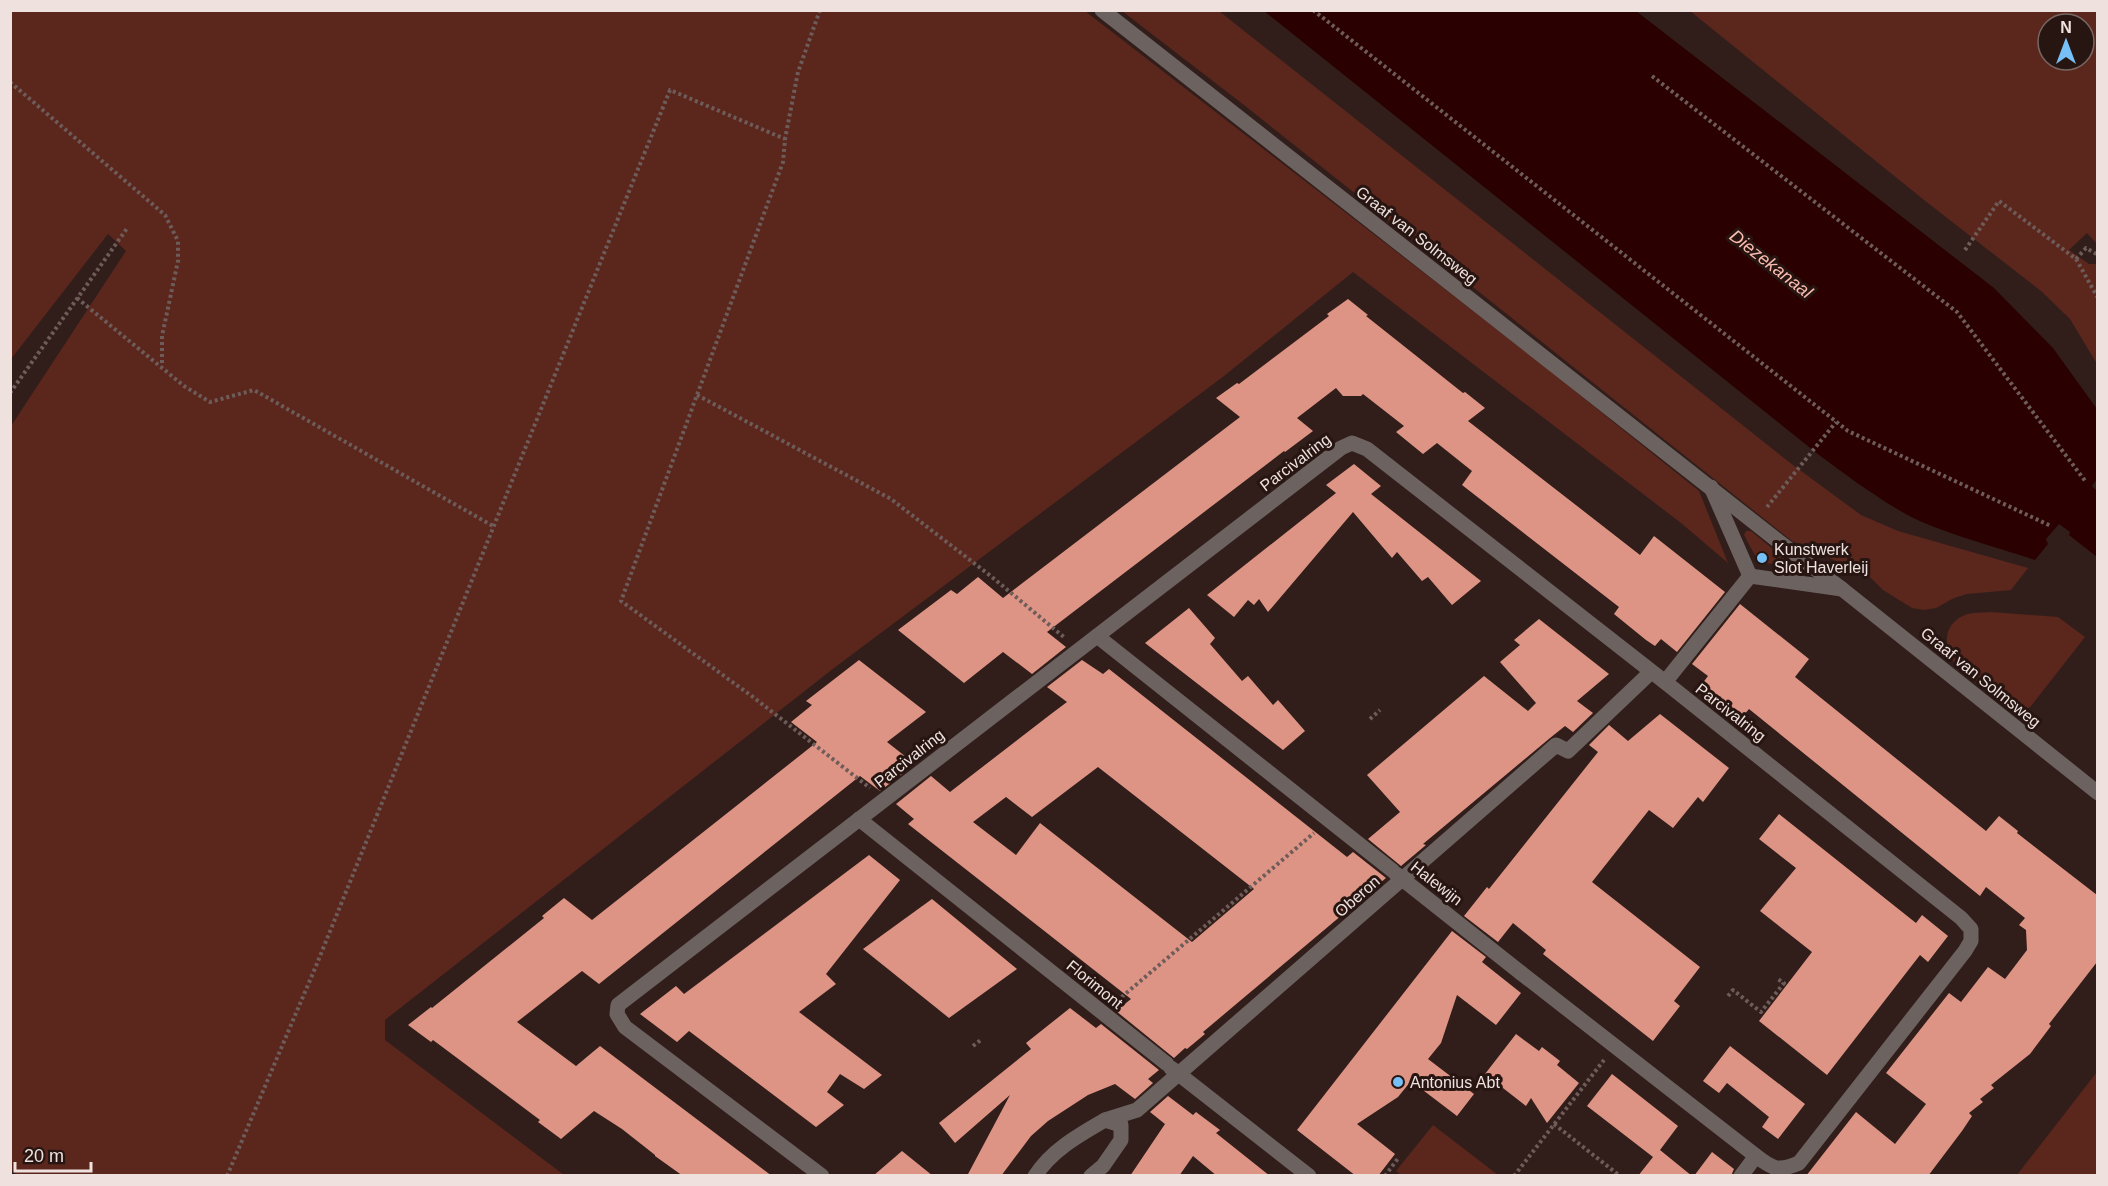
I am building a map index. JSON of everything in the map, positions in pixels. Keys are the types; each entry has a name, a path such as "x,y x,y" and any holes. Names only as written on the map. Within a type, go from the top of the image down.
{"street":[{"name":"Graaf van Solmsweg","path":"1102,10 1842,589 2097,793"},
{"name":"Parcivalring","path":"822,1176 625,1027 617,1014 618,1005 1341,448 1352,443 1367,449 1665,682 1961,918 1971,929 1971,941 1965,951 1798,1163 1787,1168 1772,1168 1756,1156"},
{"name":"Graaf van Solmsweg","path":"1711,488 1750,576"},
{"path":"1665,682 1750,576 1842,589"},
{"name":"Halewijn","path":"1097,636 1521,973 1756,1156"},
{"name":"Oberon","path":"1035,1176 1043,1164 1073,1138 1104,1120 1137,1110 1172,1069 1398,875 1556,745 1568,751 1651,672"},
{"name":"Florimont","path":"859,819 1309,1176"},
{"path":"1091,1176 1103,1166 1121,1140 1121,1125 1104,1120"},
{"path":"1741,1176 1756,1156"}],"path":[{"path":"820,10 798,72 785,139 783,162 621,601 753,697 885,799"},
{"path":"1313,10 1848,431 2051,526"},
{"path":"1652,76 1957,312 2086,482"},
{"path":"10,82 165,215 178,241 178,261 162,336 162,367"},
{"path":"227,1176 324,944 670,90 785,139"},
{"path":"1965,250 1999,201 2076,259 2097,298"},
{"path":"10,393 128,227"},
{"path":"2076,259 2086,248 2097,255"},
{"path":"77,298 184,386 210,402 254,390 493,526"},
{"path":"697,395 891,500 992,577 1080,650"},
{"path":"1774,499 1836,422"},
{"path":"1370,719 1380,710"},
{"path":"1102,1013 1329,820"},
{"path":"1728,996 1733,990 1761,1012 1784,983 1776,978"},
{"path":"973,1046 982,1039"},
{"path":"1514,1176 1615,1046"},
{"path":"1554,1124 1620,1176"},
{"path":"1385,1176 1399,1157"}],"shaded area":[{"path":"10,11 1085,11 1530,355 1699,491 1728,563 1681,523 1353,272 1224,376 834,668 385,1020 385,1040 564,1175 18,1175 10,1169 11,426 126,251 108,234 11,359"},
{"path":"1122,11 1219,11 1793,465 1861,515 1898,531 2028,568 2011,590 1967,594 1936,608 1924,610 1912,608 1883,590 1869,576 1792,541 1244,105"},
{"path":"1690,11 2097,11 2097,244 2087,233 2069,250 2089,264 2097,264 2097,364 2070,319 2041,291 1924,200"},
{"path":"1746,531 1751,531 1791,564 1790,568 1758,561 1744,535"},
{"path":"1990,612 2058,617 2085,637 2031,706 2020,714 1956,665 1949,651 1947,637 1952,624 1957,619 1971,613"},
{"path":"2097,1072 2097,1175 2017,1175"},
{"path":"1433,1125 1498,1175 1401,1175 1396,1171"}],"water":[{"name":"Diezekanaal","path":"1264,11 1636,11 1994,288 2053,348 2097,409 2097,479 2092,486 2097,491 2097,557 2059,524 2046,539 2048,544 2035,560 1934,527 1882,500 1819,455"}],"building":[{"path":"1348,299 1368,315 1366,316 1485,408 1468,421 1640,555 1654,536 1725,592 1677,652 1661,639 1655,646 1646,640 1614,614 1619,607 1462,485 1472,471 1437,443 1423,454 1396,432 1404,426 1363,394 1343,396 1336,388 1297,418 1313,431 1047,632 1066,647 1032,674 1003,652 964,683 898,630 951,590 957,594 978,577 1003,598 1240,417 1216,398 1237,383 1239,384"},
{"path":"1354,464 1381,486 1371,494 1481,581 1452,605 1428,577 1422,581 1397,552 1392,558 1353,512 1268,612 1259,599 1254,605 1248,600 1234,617 1207,595 1336,493 1326,485"},
{"path":"1740,604 1809,659 1795,677 1986,831 1999,816 2018,831 2017,833 2097,895 2097,962 2049,1024 2051,1026 2030,1054 1991,1085 1994,1088 1980,1099 1983,1102 1969,1113 1972,1116 1928,1176 1806,1176 1856,1112 1895,1144 1926,1104 1886,1073 1949,993 1961,1002 1988,967 2005,979 2027,950 2026,930 2019,925 2025,918 1986,887 1980,896 1749,709 1743,716 1702,684 1708,676 1692,664"},
{"path":"1189,608 1215,638 1210,644 1242,681 1248,676 1273,705 1278,700 1305,731 1283,750 1145,643"},
{"path":"1539,619 1609,674 1577,701 1593,713 1573,732 1565,726 1423,844 1426,845 1401,866 1368,839 1400,812 1367,775 1484,676 1528,711 1536,703 1500,662 1520,645 1514,640"},
{"path":"859,660 926,712 887,742 915,764 880,791 860,776 599,984 582,971 517,1022 576,1066 600,1046 772,1176 683,1176 622,1129 594,1111 561,1139 538,1122 540,1120 433,1040 431,1042 408,1025 544,918 542,916 564,898 592,920 817,742 791,722 812,705 806,701"},
{"path":"1082,660 1103,674 1109,669 1347,857 1353,852 1386,878 1174,1058 1116,1011 1131,999 908,824 914,819 896,804 931,776 950,792 1067,702 1047,687","holes":["1098,767 1254,889 1192,942 1040,823 1016,855 973,822 1006,797 1032,817"]},
{"path":"1660,714 1729,768 1703,802 1698,797 1673,828 1649,810 1592,882 1700,967 1674,1001 1680,1006 1653,1041 1543,954 1546,950 1513,923 1498,942 1464,916 1487,887 1489,889 1598,752 1589,745 1609,725 1628,741"},
{"path":"1779,814 1916,923 1922,915 1948,936 1928,962 1920,955 1827,1075 1759,1021 1812,952 1760,911 1796,868 1759,839"},
{"path":"869,855 900,880 826,974 836,984 799,1012 882,1075 864,1089 840,1074 827,1092 844,1105 816,1127 689,1031 677,1042 640,1014 676,986 684,994"},
{"path":"932,899 1017,969 949,1018 863,949"},
{"name":"Antonius Abt","path":"1452,931 1486,957 1482,962 1521,993 1496,1025 1457,995 1441,1043 1428,1059 1474,1094 1457,1116 1411,1081 1398,1097 1357,1124 1395,1154 1378,1176 1356,1176 1297,1130"},
{"path":"1070,1008 1096,1028 1101,1024 1159,1070 1148,1079 1153,1083 1135,1099 1115,1084 1088,1095 1048,1121 1031,1136 1001,1176 967,1176 1010,1095 955,1143 939,1123 1031,1049 1026,1043"},
{"path":"1516,1034 1539,1051 1542,1047 1560,1061 1557,1065 1579,1083 1547,1123 1531,1098 1526,1106 1485,1074"},
{"path":"1730,1046 1805,1104 1778,1139 1762,1127 1769,1117 1727,1083 1719,1093 1703,1081"},
{"path":"1612,1074 1678,1126 1660,1150 1692,1176 1638,1176 1653,1157 1587,1106"},
{"path":"1168,1096 1193,1115 1196,1112 1220,1130 1216,1133 1270,1176 1217,1176 1193,1156 1179,1176 1130,1176 1165,1124 1150,1112"},
{"path":"902,1151 933,1176 873,1176"},
{"path":"1712,1152 1734,1169 1731,1176 1694,1176"}],"place":[{"name":"Kunstwerk Slot Haverleij","path":"1762,558"},
{"name":"Antonius Abt","path":"1398,1082"}]}
